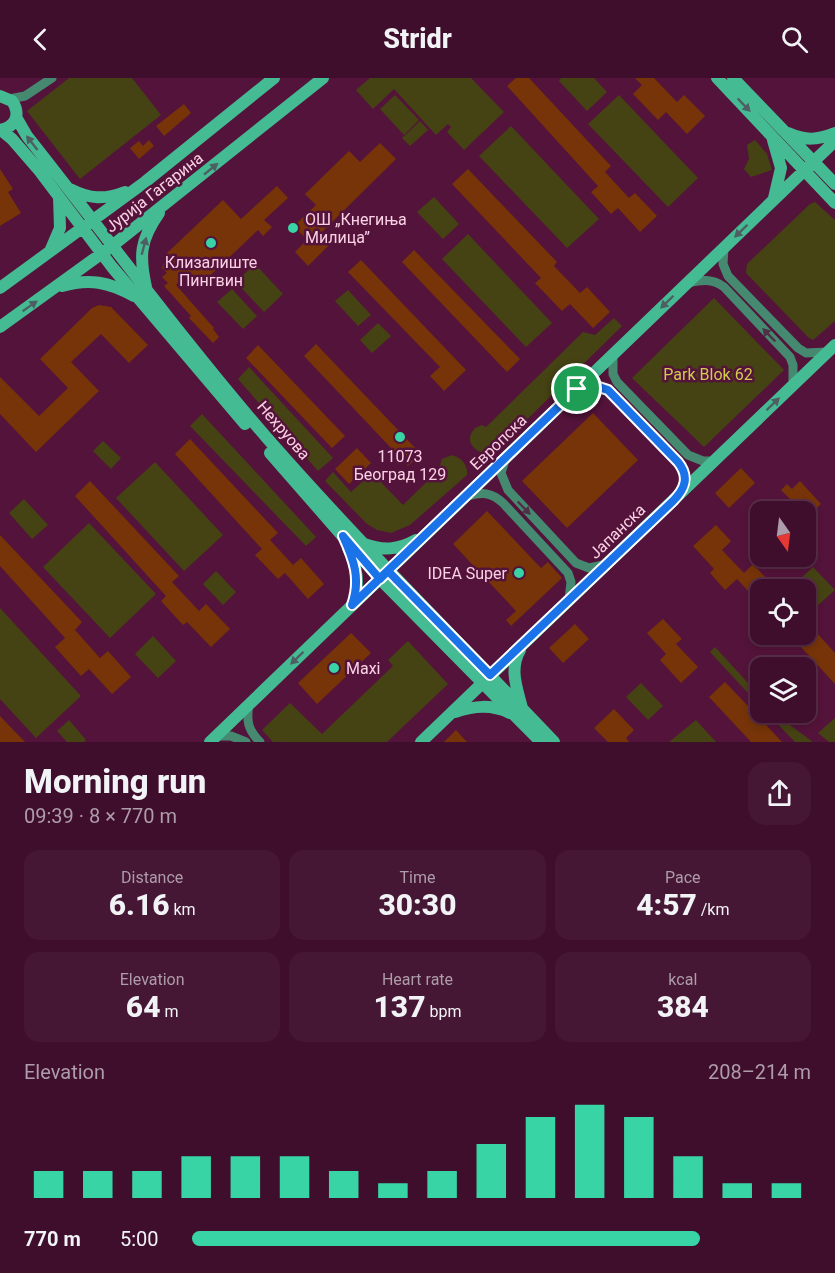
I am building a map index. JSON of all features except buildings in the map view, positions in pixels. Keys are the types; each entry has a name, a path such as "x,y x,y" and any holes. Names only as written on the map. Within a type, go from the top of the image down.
{"street":[{"path":"0,130 11,126 11,105 52,78"},
{"name":"Јурија Гагарина","path":"0,288 145,182 274,78"},
{"name":"Јурија Гагарина","path":"0,327 107,250 323,78"},
{"path":"717,78 770,133 809,166 835,184"},
{"path":"732,78 784,131 835,203"},
{"name":"Нехруова","path":"11,105 27,136 63,192 107,250 343,536 519,712 554,742"},
{"name":"Нехруова","path":"0,130 12,139 63,192"},
{"path":"784,131 800,139 812,140 835,133"},
{"path":"770,133 781,168 773,201"},
{"name":"Европска","path":"213,739 835,141"},
{"path":"49,254 60,228 63,192 103,198 129,191 145,182"},
{"path":"55,288 82,281 99,281 142,295 142,248 147,233 165,205"},
{"path":"724,248 723,264 728,276 798,348 806,353 831,348"},
{"path":"687,284 705,280 724,287 790,357 794,384"},
{"name":"Нехруова","path":"142,295 363,543 384,575"},
{"name":"Јапанска","path":"421,742 831,348"},
{"path":"613,356 613,374 622,388 688,455 702,461 714,461"},
{"path":"577,389 596,386 608,390 682,467 685,474 682,491"},
{"path":"506,458 501,473 508,490 576,563 589,568 608,563"},
{"path":"465,497 485,493 499,499 568,573 571,582 569,600"},
{"path":"363,543 387,550 408,544 425,535"},
{"path":"343,536 356,568 357,590 352,605"},
{"path":"451,714 482,706 519,712 514,666 516,657 524,644"},
{"path":"249,704 247,724 260,742"},
{"name":"Нехруова","path":"519,712 541,742"},
{"path":"213,739 231,736 246,742"}],"green space":[{"path":"69,78 132,78 161,115 80,179 27,111"},
{"path":"370,78 471,78 504,112 464,150 447,132 451,127 448,124 436,135 394,89 373,109 356,90"},
{"path":"561,78 594,78 607,92 587,111 559,81"},
{"path":"395,95 419,120 404,135 380,109"},
{"path":"619,95 698,178 668,207 588,124"},
{"path":"420,121 428,130 410,146 402,138"},
{"path":"511,126 599,219 567,248 479,156"},
{"path":"755,140 767,154 772,170 751,177 744,169 749,159 747,145"},
{"path":"434,197 459,224 443,239 417,212"},
{"path":"815,202 835,220 835,321 813,340 746,273 747,264 810,204"},
{"path":"468,234 552,323 526,347 442,259"},
{"path":"255,264 283,294 264,312 236,282"},
{"path":"232,289 257,316 243,329 217,302"},
{"path":"348,290 371,315 358,326 335,301"},
{"name":"Park Blok 62","path":"714,298 784,370 704,447 632,378"},
{"path":"614,318 622,326 495,451 486,454 473,447 470,437 475,428 482,425 486,427 583,332 595,335"},
{"path":"378,323 391,336 372,353 360,340"},
{"path":"249,367 333,458 318,471 238,379"},
{"path":"202,414 316,537 306,546 190,426"},
{"path":"103,441 121,458 111,469 93,451"},
{"path":"452,455 464,462 467,475 410,525 391,533 377,530 367,524 325,481 333,472 351,492 372,473 403,505 441,468 442,459"},
{"path":"155,462 223,535 184,571 116,498"},
{"path":"24,499 48,525 32,539 9,513"},
{"path":"89,523 156,594 110,638 43,567"},
{"path":"813,567 835,590 817,606 816,579 800,579"},
{"path":"216,571 236,592 223,605 203,584"},
{"path":"0,608 81,696 36,738 0,699"},
{"path":"153,636 176,661 158,678 135,654"},
{"path":"408,641 448,684 387,742 273,742 262,730 290,703 322,734 393,666 388,660"},
{"path":"715,647 750,685 750,695 710,652"},
{"path":"641,683 663,706 648,720 626,697"},
{"path":"835,718 835,742 829,742 818,733"},
{"path":"69,720 86,740 84,742 67,742 57,731"},
{"path":"696,720 716,742 669,742"},
{"path":"777,723 787,723 813,742 795,742"}],"place":[{"name":"ОШ „Кнегиња Милица”","path":"293,228"},
{"name":"Клизалиште Пингвин","path":"211,243"},
{"name":"11073 Београд 129","path":"400,437"},
{"name":"IDEA Super","path":"519,573"},
{"name":"Maxi","path":"334,668"}],"route":[{"path":"577,389 388,571 370,588 352,605 357,590 356,568 343,536 380,579 388,571 490,675 673,501 685,485 685,474 678,462 604,387 577,389"}]}
